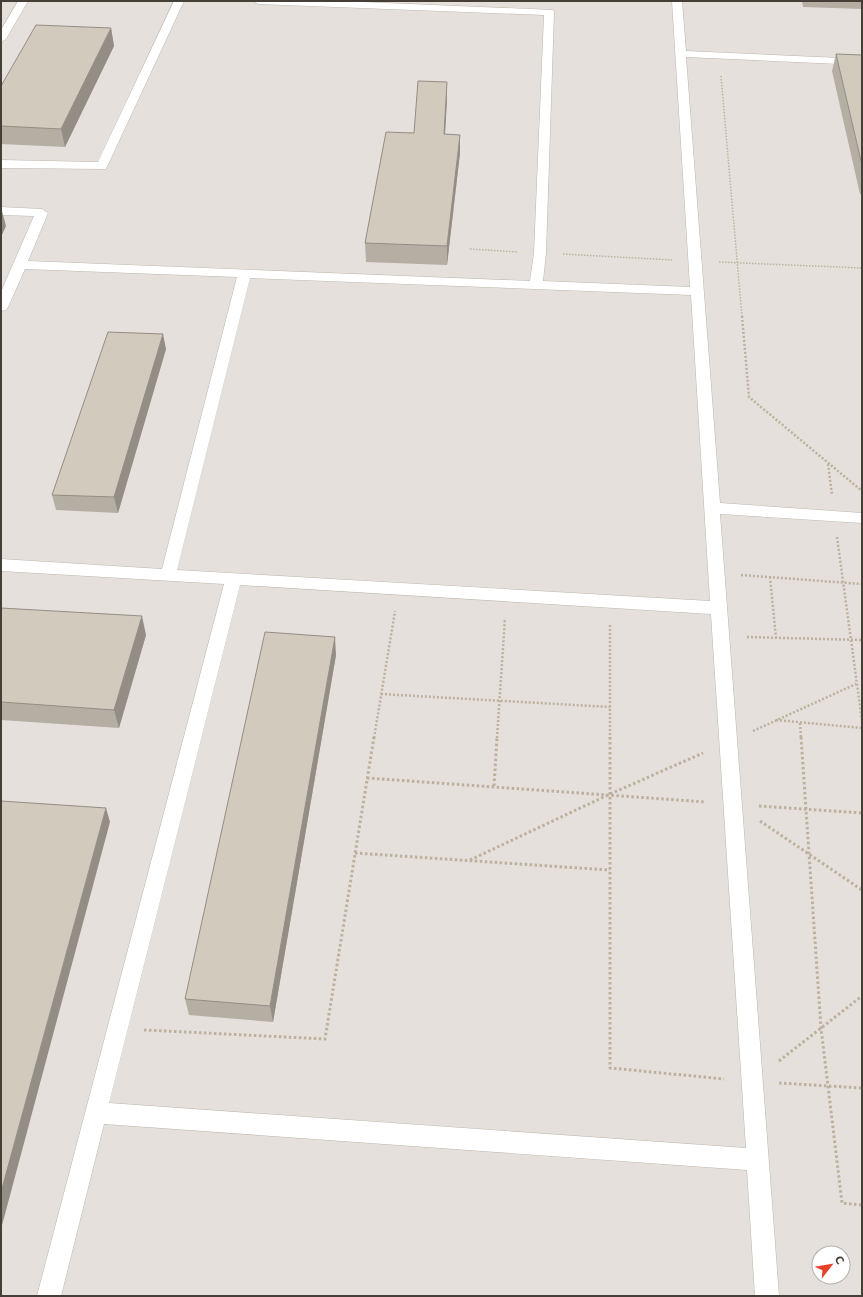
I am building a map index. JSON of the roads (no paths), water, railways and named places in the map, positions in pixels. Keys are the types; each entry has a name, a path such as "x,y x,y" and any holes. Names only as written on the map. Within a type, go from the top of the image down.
{"lane":[{"path":"1,39 23,1"},
{"path":"1,164 102,166 179,1"},
{"path":"258,1 549,12 540,253 536,284"},
{"path":"677,1 766,1296"},
{"path":"680,54 862,62"},
{"path":"1,211 42,213 1,307"},
{"path":"20,265 697,290"},
{"path":"168,575 245,274"},
{"path":"712,508 862,518"},
{"path":"1,565 719,608"},
{"path":"49,1296 233,579"},
{"path":"96,1113 757,1160"}]}
